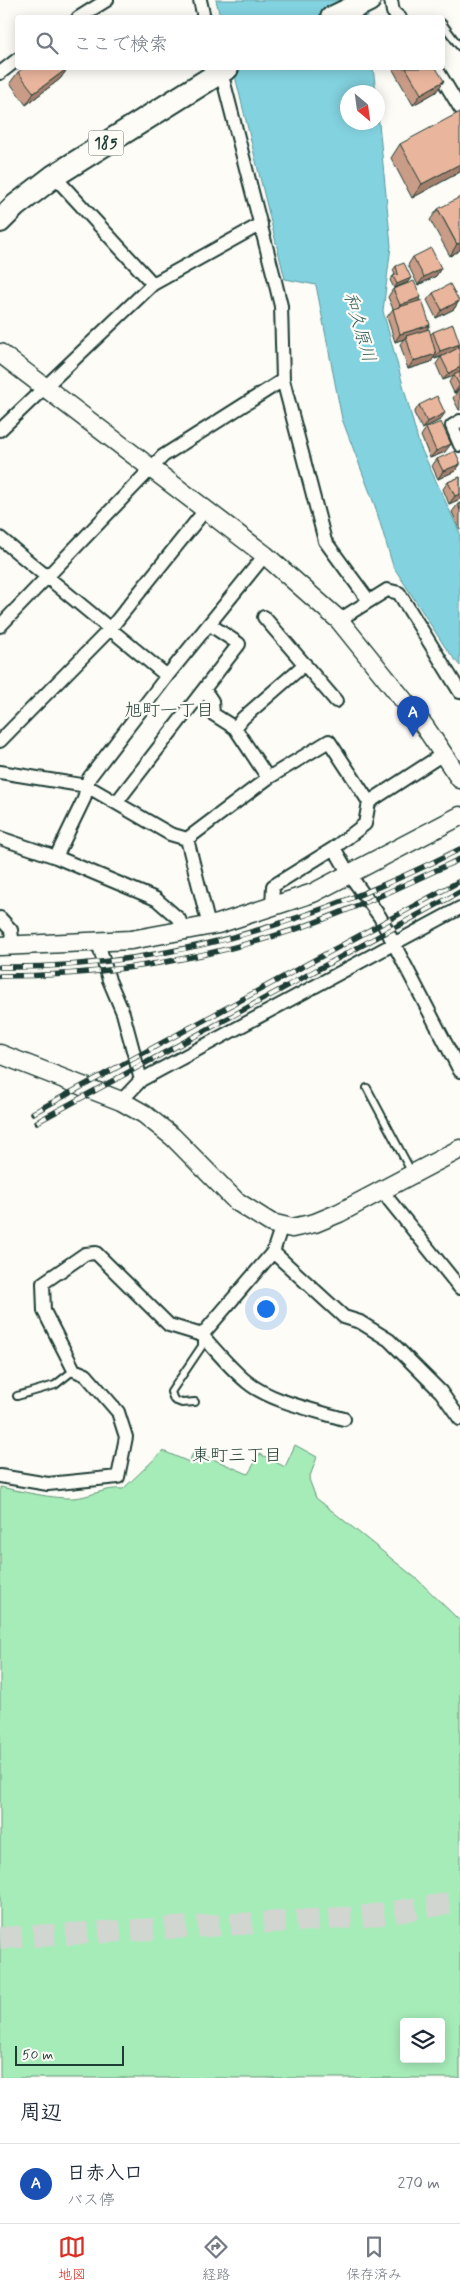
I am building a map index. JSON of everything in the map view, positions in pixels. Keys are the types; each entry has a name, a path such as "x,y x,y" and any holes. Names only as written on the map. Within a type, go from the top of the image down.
{"highway":[{"path":"338,15 369,0"},
{"name":"185","path":"0,221 15,206 54,176 219,70"}],"street":[{"path":"83,15 107,0"},
{"path":"200,0 203,15"},
{"path":"392,0 393,12 396,15"},
{"path":"0,73 15,61"},
{"path":"221,70 281,306 283,380 325,541 369,601"},
{"path":"437,70 460,108"},
{"path":"54,176 153,284"},
{"path":"0,430 153,284 261,224"},
{"path":"0,353 266,554 339,620 425,728 460,779"},
{"path":"0,626 163,456 283,380"},
{"path":"460,421 452,426 460,445"},
{"path":"0,741 110,629 206,509"},
{"path":"0,538 166,676"},
{"path":"56,857 84,799 89,778 166,676 266,554"},
{"path":"339,620 387,590 399,593 460,692"},
{"path":"264,617 336,701"},
{"path":"116,803 239,644 209,624"},
{"path":"235,728 305,664"},
{"path":"204,689 212,701 213,714 235,728 268,778"},
{"path":"187,839 268,778 328,741 369,802 366,824 334,848 273,886 272,906"},
{"path":"369,802 443,754"},
{"path":"0,772 87,786 170,834 187,839"},
{"path":"0,918 11,930 6,946 131,940 209,926 313,893 460,816"},
{"path":"0,838 56,857 156,900 179,919 184,931"},
{"path":"187,839 209,926"},
{"path":"334,848 395,943 460,1071"},
{"path":"121,1101 142,1080 460,908"},
{"path":"98,942 109,980 123,1014 142,1080"},
{"path":"0,1054 121,1101 144,1114 173,1137 236,1201 254,1214 271,1223 282,1226 292,1228 315,1223 339,1213 460,1149"},
{"path":"383,1189 411,1229 460,1288"},
{"path":"202,1335 273,1252 282,1226"},
{"path":"273,1252 344,1317 360,1322 389,1340 441,1392 460,1419"},
{"path":"0,1476 48,1484 118,1477 126,1437 118,1412 86,1375 74,1370 44,1311 43,1283 85,1254 96,1253 169,1326 202,1335 247,1382 259,1390 296,1405 344,1419"}],"lane":[{"path":"445,27 460,47"},
{"path":"367,1088 412,1174"},
{"path":"195,1402 182,1403 174,1400 171,1392 202,1346 202,1335"},
{"path":"18,1396 54,1385 74,1370"}],"green space":[{"path":"295,1445 317,1457 309,1479 316,1498 418,1580 460,1621 460,2078 0,2078 0,1487 36,1494 73,1498 110,1489 123,1489 163,1451 189,1462 194,1451 248,1474 260,1454 285,1467"}],"water":[{"path":"216,0 366,0 368,15 220,15"},
{"name":"和久原川","path":"233,70 373,70 375,85 340,85 340,130 380,130 391,246 383,311 419,444 460,533 460,666 445,647 393,566 375,506 342,419 316,285 285,279"}],"building":[{"path":"21,70 65,70 34,93 18,72"},
{"path":"407,70 437,70 444,81 421,94"},
{"path":"460,112 460,164 422,184 400,144"},
{"path":"460,197 460,243 457,244 438,209"},
{"path":"431,248 441,268 424,277 413,257"},
{"path":"404,263 411,278 397,284 393,276 398,274 396,266"},
{"path":"414,281 421,297 400,305 393,289"},
{"path":"450,284 459,301 442,310 433,293"},
{"path":"422,300 430,325 400,334 393,309"},
{"path":"453,324 460,344 440,351 433,332"},
{"path":"429,329 436,354 413,361 406,336"},
{"path":"460,347 460,367 449,373 441,357"},
{"path":"460,372 460,386 454,375"},
{"path":"437,396 445,413 427,422 419,405"},
{"path":"441,422 451,444 436,451 426,428"},
{"path":"455,451 460,464 443,471 437,459"},
{"path":"460,477 460,494 455,496 448,482"}],"tunnel":[{"path":"0,1938 360,1917 460,1902"}],"railway":[{"path":"0,967 61,965 120,960 179,950 237,936 294,919 350,899 460,849"},
{"path":"0,976 69,974 173,961 207,954 274,936 345,911 460,859"},
{"path":"33,1113 460,881"},
{"path":"37,1122 460,892"}],"place":[{"name":"日赤入口","path":"413,737"}],"district":[{"name":"旭町一丁目","path":"169,710"},
{"name":"東町三丁目","path":"237,1455"}]}
